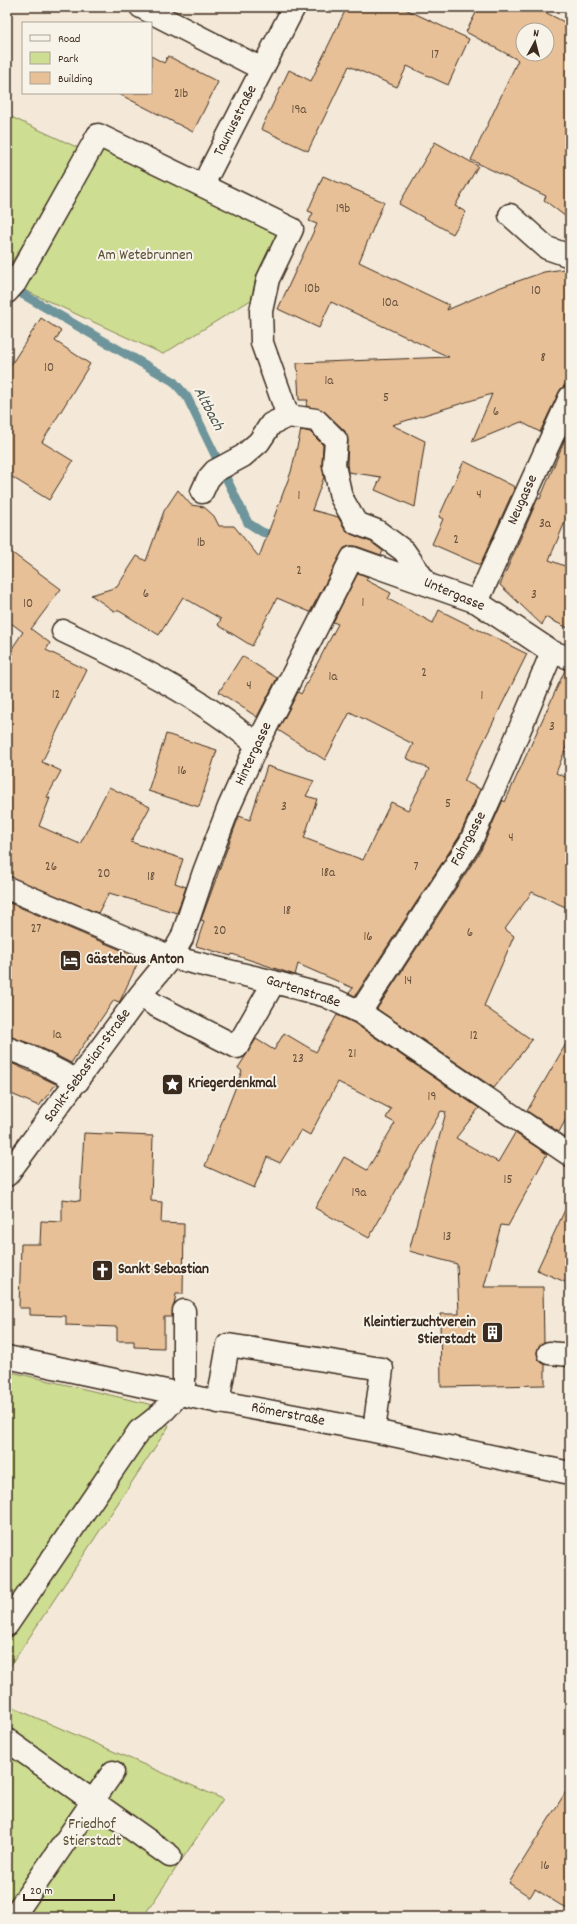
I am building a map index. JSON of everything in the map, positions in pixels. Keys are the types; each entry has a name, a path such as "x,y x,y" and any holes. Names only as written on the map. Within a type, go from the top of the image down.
{"street":[{"name":"Taunusstraße","path":"141,7 262,69"},
{"name":"Taunusstraße","path":"209,173 294,7"},
{"path":"11,288 98,136 292,229 268,279 261,311 262,342 288,416"},
{"path":"510,215 546,248 570,256"},
{"name":"Neugasse","path":"477,602 570,397"},
{"path":"202,492 208,479 222,468 243,456 259,442 271,424 288,416 316,420 336,440 334,465 341,497 356,523 377,532 404,551 427,584"},
{"name":"Untergasse","path":"352,558 477,602 561,655"},
{"name":"Hintergasse","path":"171,957 182,938 204,872 229,807 257,745 352,558"},
{"path":"63,631 152,674 221,717 257,745"},
{"name":"Fahrgasse","path":"360,1012 470,842 504,767 561,655"},
{"name":"Gartenstraße","path":"7,888 171,957 326,996 360,1012 568,1150"},
{"name":"Sankt-Sebastian-Straße","path":"7,1175 78,1081 140,995 171,957"},
{"path":"140,995 155,1005 237,1047 274,982"},
{"path":"7,1048 33,1058 78,1081"},
{"path":"7,1625 139,1431 160,1415 179,1394 184,1384 184,1311"},
{"path":"218,1402 228,1345 382,1369 374,1431"},
{"name":"Römerstraße","path":"7,1357 218,1402 374,1431 570,1472"},
{"path":"7,1740 170,1856"},
{"path":"13,1917 113,1772"}],"green space":[{"path":"7,115 85,151 7,269"},
{"name":"Am Wetebrunnen","path":"103,148 289,232 259,295 163,354 24,290"},
{"path":"7,1371 153,1405 169,1426 7,1671"},
{"name":"Friedhof Stierstadt","path":"7,1705 223,1799 143,1917 7,1917"}],"building":[{"path":"347,7 401,7 469,39 448,85 407,66 397,87 349,66 308,151 261,129 289,70 311,81"},
{"path":"479,7 535,7 570,25 570,220 544,200 546,196 471,160 517,62 555,62 555,22 515,22 515,58 466,32"},
{"path":"168,56 218,82 193,132 119,94 152,94 152,57 164,63"},
{"path":"435,142 478,166 455,206 466,212 453,234 399,204"},
{"path":"323,176 384,202 359,262 449,305 447,310 501,287 544,272 570,268 570,373 540,432 521,422 472,442 492,394 392,425 425,441 415,507 375,490 381,477 348,472 348,441 345,431 324,411 306,406 308,400 299,400 297,363 449,357 331,302 319,328 278,309 317,224 309,221 313,213 308,211"},
{"path":"41,318 61,331 55,341 90,364 42,442 73,461 49,500 7,474 7,371"},
{"path":"570,427 570,510 549,560 570,568 570,629 545,617 542,625 500,585 538,498 540,499"},
{"path":"301,430 310,432 323,445 322,464 324,477 312,510 338,517 345,529 351,534 371,542 383,551 381,555 356,546 344,548 310,612 277,598 252,646 218,625 221,619 183,597 159,635 119,611 114,611 91,595 117,587 137,556 146,561 164,511 178,490 191,505 204,507 214,516 219,526 234,526 259,557 291,472"},
{"path":"464,461 515,487 480,565 432,544 443,519 439,517"},
{"path":"7,549 61,589 31,629 50,643 46,650 87,670 42,762 61,771 47,797 50,798 39,826 80,844 109,787 150,807 131,842 183,859 175,883 186,887 177,913 109,893 98,913 7,876 7,656 23,632 7,620"},
{"path":"358,573 368,577 366,580 391,593 388,599 433,623 439,610 527,654 464,781 480,789 459,837 355,996 349,993 353,988 298,964 295,975 232,954 231,956 196,946 204,921 201,920 239,816 250,820 267,766 314,781 306,796 317,799 304,838 363,860 391,802 408,810 429,769 406,758 413,744 350,712 325,760 278,730 298,692 301,694 338,624 333,622"},
{"path":"242,656 277,678 257,717 219,692"},
{"path":"565,670 570,670 570,738 556,773 570,779 570,909 532,892 505,929 514,936 484,1006 532,1040 494,1088 377,1009 481,850 503,800 505,802"},
{"path":"166,734 217,750 199,807 148,791"},
{"path":"7,902 140,958 120,1001 114,1000 71,1063 38,1046 7,1036"},
{"path":"337,1015 354,1023 479,1108 456,1138 498,1162 515,1133 547,1154 508,1226 501,1225 484,1287 543,1287 544,1342 539,1346 537,1352 538,1359 545,1364 545,1385 441,1387 440,1314 459,1314 457,1264 409,1251 446,1112 441,1111 369,1238 315,1208 344,1157 367,1170 395,1123 386,1118 391,1109 338,1082 310,1135 301,1130 280,1163 267,1157 254,1188 205,1166 242,1071 238,1068 256,1039 274,1050 284,1033 316,1052"},
{"path":"570,1037 570,1112 559,1132 527,1111"},
{"path":"7,1061 56,1084 39,1106 7,1092"},
{"name":"Sankt Sebastian","path":"84,1133 153,1136 151,1201 162,1202 161,1223 184,1224 183,1294 176,1294 172,1317 164,1317 164,1348 134,1347 134,1341 117,1341 117,1327 66,1325 66,1316 30,1315 30,1308 19,1308 21,1244 40,1244 41,1221 62,1222 62,1199 80,1201"},
{"path":"570,1199 570,1284 537,1270"},
{"path":"570,1785 570,1911 535,1889 530,1897 509,1883"}],"waterway":[{"name":"Altbach","path":"10,287 173,381 187,397 248,523 262,532 278,537"}],"place":[{"name":"Gästehaus Anton","path":"70,960"},
{"name":"Kriegerdenkmal","path":"172,1084"},
{"name":"Sankt Sebastian","path":"102,1270"},
{"name":"Kleintierzuchtverein Stierstadt","path":"492,1332"}]}
